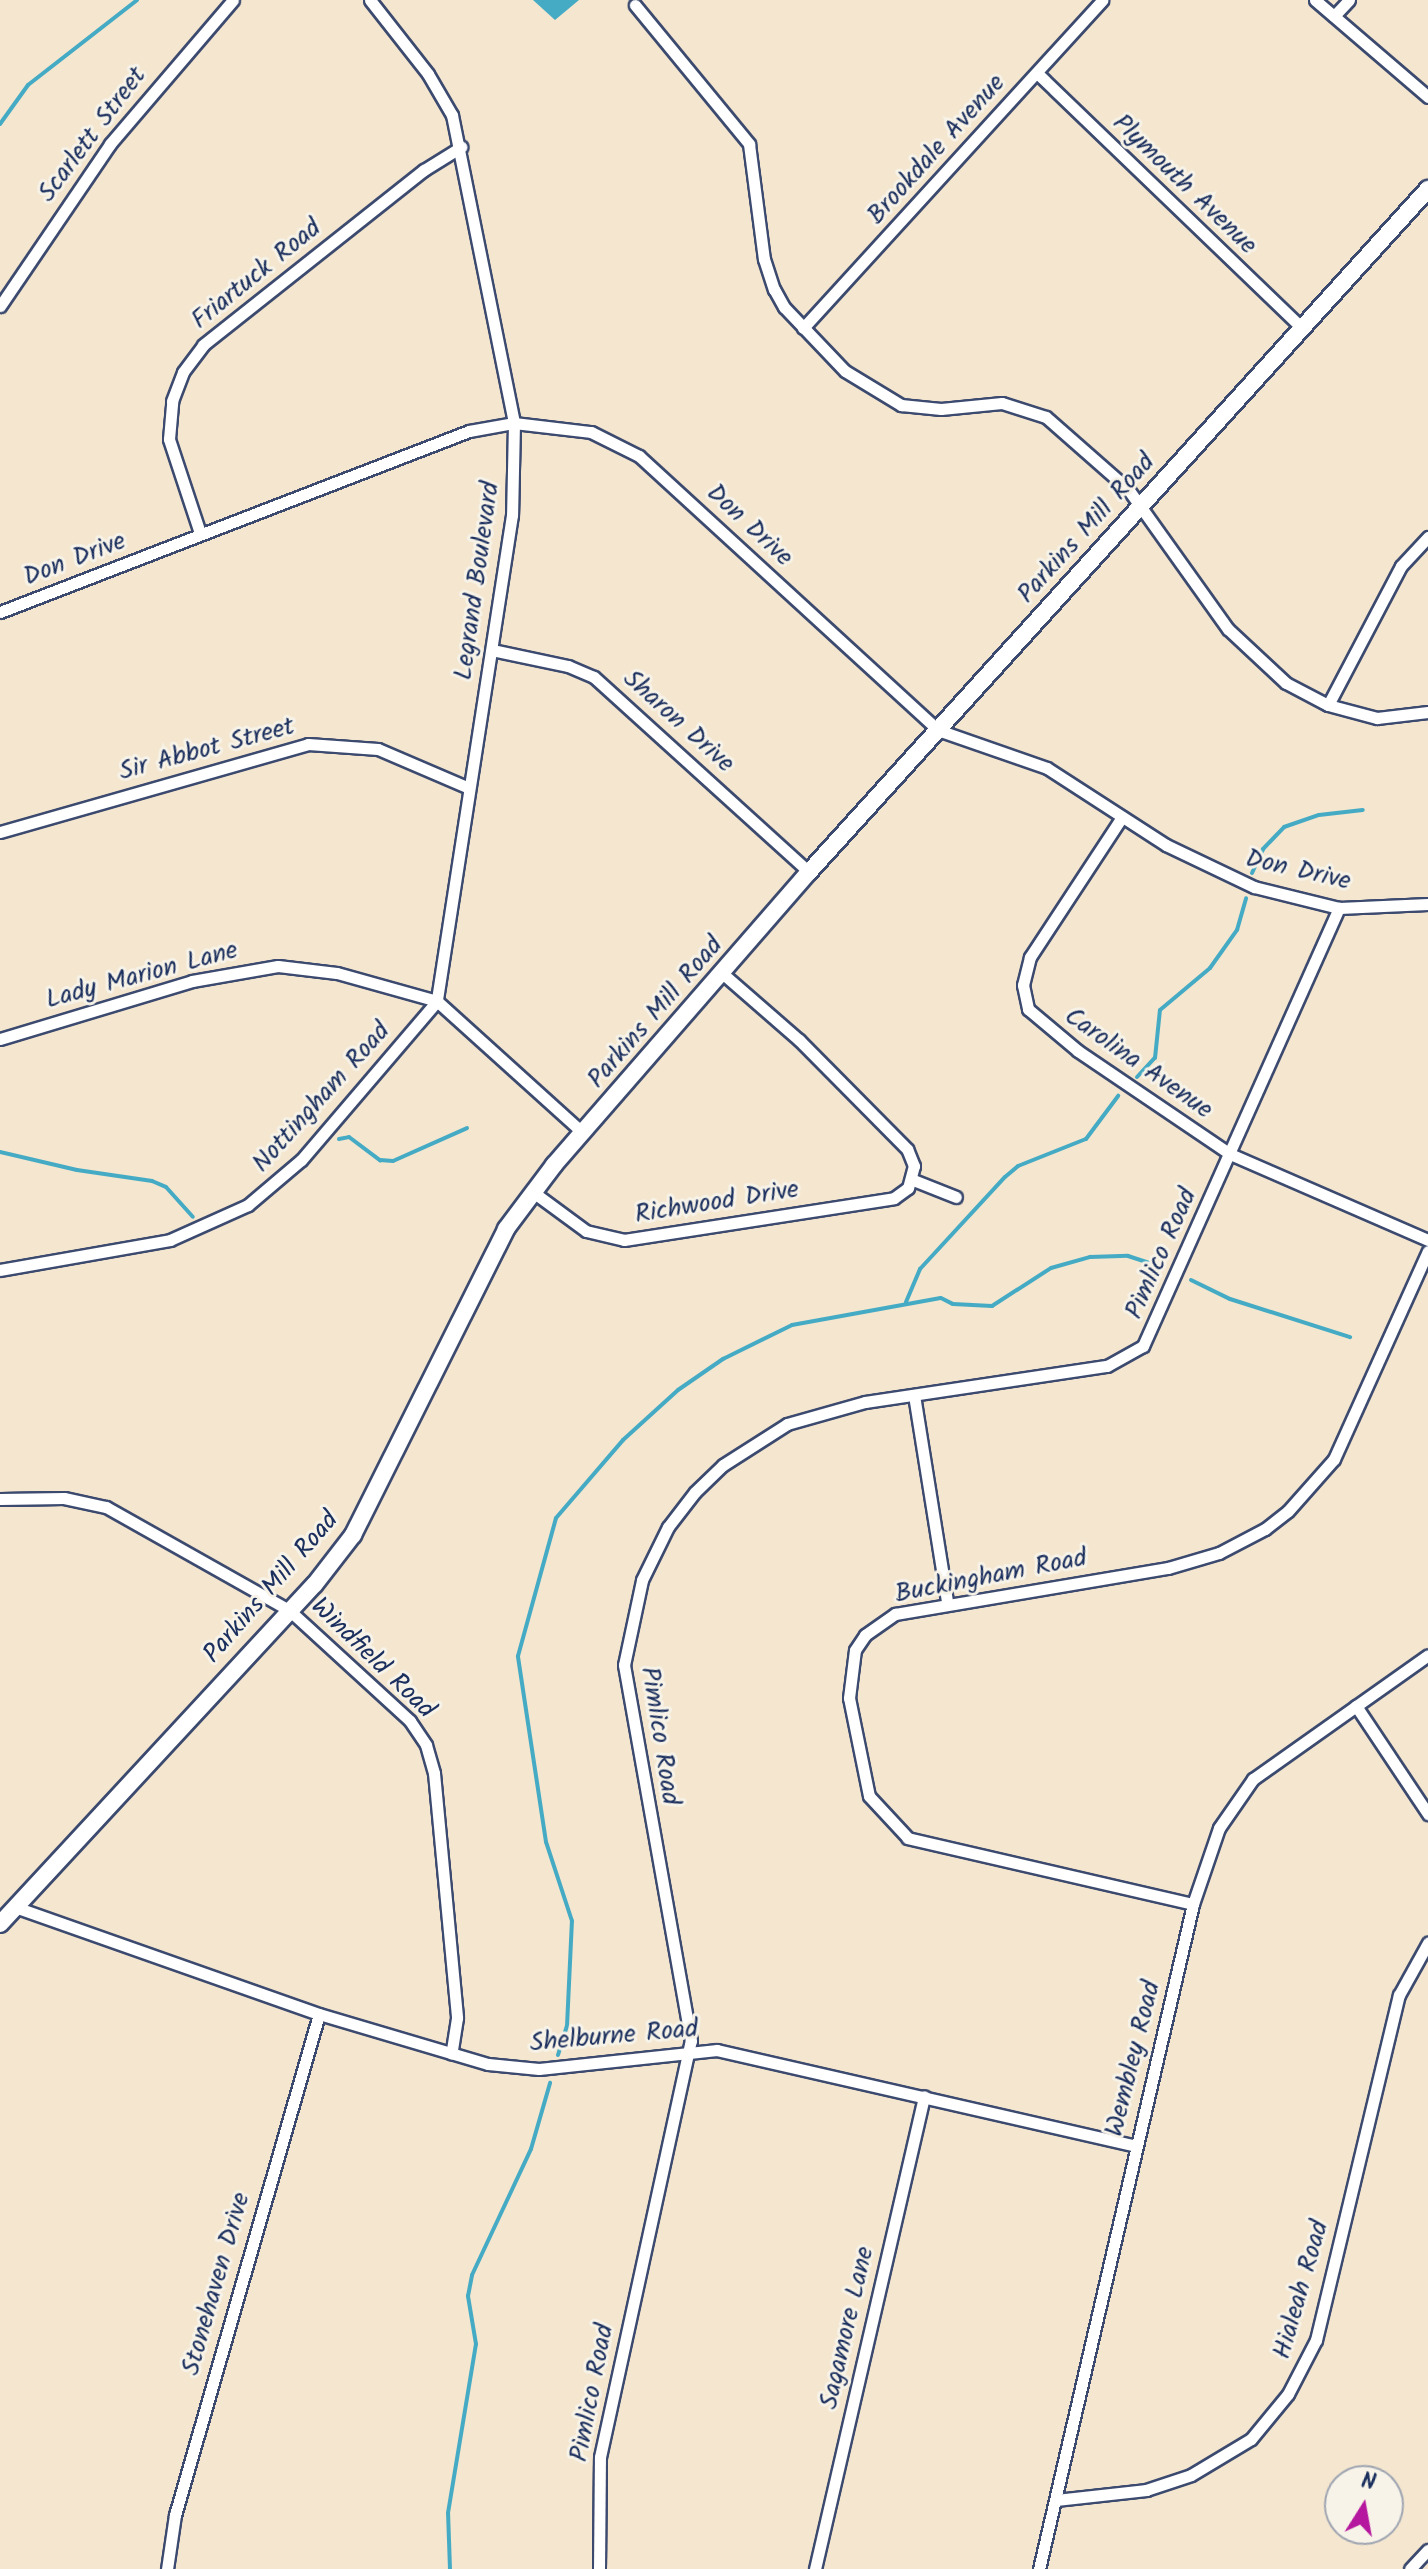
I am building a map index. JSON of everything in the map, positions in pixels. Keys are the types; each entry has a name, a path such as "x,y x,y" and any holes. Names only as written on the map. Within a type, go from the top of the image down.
{"street":[{"name":"Scarlett Street","path":"0,306 110,144 233,0"},
{"name":"Legrand Boulevard","path":"370,0 441,94 461,147 514,423 512,515 437,1001"},
{"name":"Brookdale Avenue","path":"803,328 1102,0"},
{"path":"1315,0 1428,97"},
{"path":"1334,16 1349,0"},
{"path":"635,5 749,144 767,273 784,307 845,371 883,399 920,409 1002,403 1046,417 1128,489 1228,629 1286,683 1328,705 1393,719 1428,712"},
{"name":"Plymouth Avenue","path":"1037,73 1301,327"},
{"name":"Friartuck Road","path":"200,533 169,439 172,401 191,359 424,170 461,147"},
{"name":"Parkins Mill Road","path":"0,1924 289,1610 368,1509 480,1279 533,1192 809,872 1428,189"},
{"name":"Don Drive","path":"0,612 417,448 514,423 591,432 639,456 938,730 1047,768 1122,817 1224,876 1339,908 1428,904"},
{"path":"1328,705 1401,566 1428,537"},
{"name":"Sharon Drive","path":"492,650 568,666 594,677 809,872"},
{"name":"Sir Abbot Street","path":"0,832 308,744 378,749 469,788"},
{"name":"Carolina Avenue","path":"1122,817 1030,957 1024,997 1041,1023 1230,1154 1428,1240"},
{"name":"Pimlico Road","path":"599,2569 600,2457 690,2053 691,2028 637,1763 624,1665 642,1580 668,1527 695,1492 753,1443 828,1410 1107,1366 1133,1356 1154,1329 1339,908"},
{"name":"Lady Marion Lane","path":"0,1039 192,981 278,966 337,973 437,1001"},
{"path":"722,973 875,1112 907,1149 913,1180 956,1197"},
{"path":"437,1001 583,1133"},
{"name":"Nottingham Road","path":"0,1270 170,1240 204,1229 248,1205 301,1160 437,1001"},
{"name":"Richwood Drive","path":"533,1192 586,1231 624,1240 894,1198 913,1180"},
{"name":"Buckingham Road","path":"1193,1904 908,1838 877,1810 869,1796 849,1698 850,1666 865,1635 879,1623 947,1602 1168,1568 1219,1553 1265,1529 1334,1459 1428,1251"},
{"path":"914,1395 947,1602"},
{"name":"Windfield Road","path":"0,1499 64,1498 106,1507 289,1610 410,1721 431,1757 457,2018 451,2054"},
{"name":"Wembley Road","path":"1039,2569 1193,1904 1219,1828 1238,1797 1281,1756 1428,1655"},
{"path":"1356,1706 1428,1814"},
{"name":"Shelburne Road","path":"15,1907 319,2014 451,2054 539,2069 717,2050 1136,2146"},
{"name":"Hialeah Road","path":"1056,2500 1125,2494 1191,2475 1251,2439 1288,2394 1316,2340 1399,1995 1428,1943"},
{"name":"Stonehaven Drive","path":"167,2569 179,2500 319,2014"},
{"name":"Sagamore Lane","path":"815,2569 924,2096"},
{"path":"1410,2569 1428,2550"}],"water":[{"path":"533,0 579,0 555,20"}],"waterway":[{"path":"0,124 28,85 137,0"},
{"path":"1252,873 1263,849 1284,827 1319,815 1363,810"},
{"path":"1137,1077 1155,1058 1160,1010 1210,968 1237,930 1246,898"},
{"path":"906,1302 920,1269 1005,1177 1018,1166 1086,1139 1118,1096"},
{"path":"339,1139 349,1137 380,1160 393,1161 467,1128"},
{"path":"0,1152 77,1170 152,1181 166,1187 193,1217"},
{"path":"558,2055 567,2026 572,1921 546,1842 518,1656 556,1518 623,1440 678,1390 723,1359 792,1325 941,1298 953,1304 992,1306 1051,1268 1090,1257 1128,1256 1162,1267"},
{"path":"1191,1280 1230,1299 1350,1337"},
{"path":"450,2569 448,2513 476,2344 468,2296 472,2275 531,2149 550,2083"}]}
